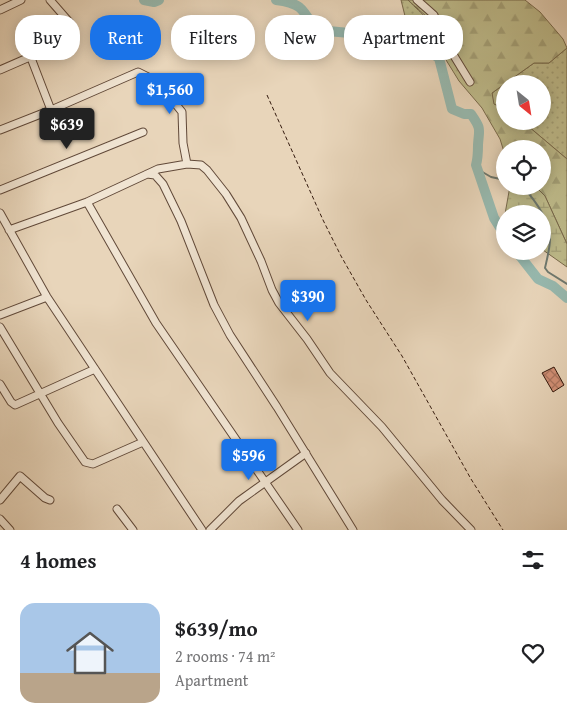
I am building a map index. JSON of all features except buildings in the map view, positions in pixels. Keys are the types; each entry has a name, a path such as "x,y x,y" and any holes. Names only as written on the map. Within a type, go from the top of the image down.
{"street":[{"path":"0,10 22,0"},
{"path":"50,0 63,15"},
{"path":"418,0 434,15 440,33 470,82"},
{"path":"0,70 26,60"},
{"path":"32,60 51,110"},
{"path":"0,130 138,72 158,82 182,112 183,143 187,164"},
{"path":"0,190 143,132"},
{"path":"9,230 87,202 158,169 187,164 201,165 208,170 226,194 240,218 279,303 330,373 382,427 442,500 471,530"},
{"path":"146,174 155,175 163,184 181,221 214,305 230,335 353,530"},
{"path":"87,202 156,323 298,530"},
{"path":"1,218 47,297 202,530"},
{"path":"0,315 47,297"},
{"path":"0,327 40,393 86,462 90,464 107,459 143,442"},
{"path":"0,384 10,402 14,405 95,369"},
{"path":"210,530 239,501 306,453"},
{"path":"0,500 20,476 45,498 50,500"},
{"path":"117,508 133,530"},
{"path":"0,519 10,530"}],"path":[{"path":"267,95 323,220 345,264 503,530"}],"green space":[{"path":"401,0 408,0 423,15 405,15"},
{"path":"408,0 525,0 540,12 563,39 567,48 549,63 534,63 517,75 496,75 496,90 492,93 494,104 496,105 496,130 533,130 544,140 500,140 482,108 459,81 446,60 463,60 463,15 425,15"},
{"path":"567,48 567,159 551,145 551,140 544,140 533,130 551,130 551,75 517,75 534,63 549,63"},
{"path":"496,90 496,105 493,104 492,93"},
{"path":"551,145 567,159 567,244 551,209 551,205 549,205 545,196 551,195"},
{"path":"508,195 544,195 549,205 507,205"},
{"path":"551,209 567,244 567,267 551,256"}],"waterway":[{"path":"144,0 154,2 159,0"},
{"path":"276,0 299,7 313,26 328,31 371,35 390,40 401,30 409,29 418,44 439,58 452,109 464,114 471,114 478,126 476,165 496,221"},
{"path":"479,170 496,178"},
{"path":"530,195 544,217 549,232 550,242 545,268 567,284"},
{"path":"523,260 538,279 553,286 567,298"}]}
